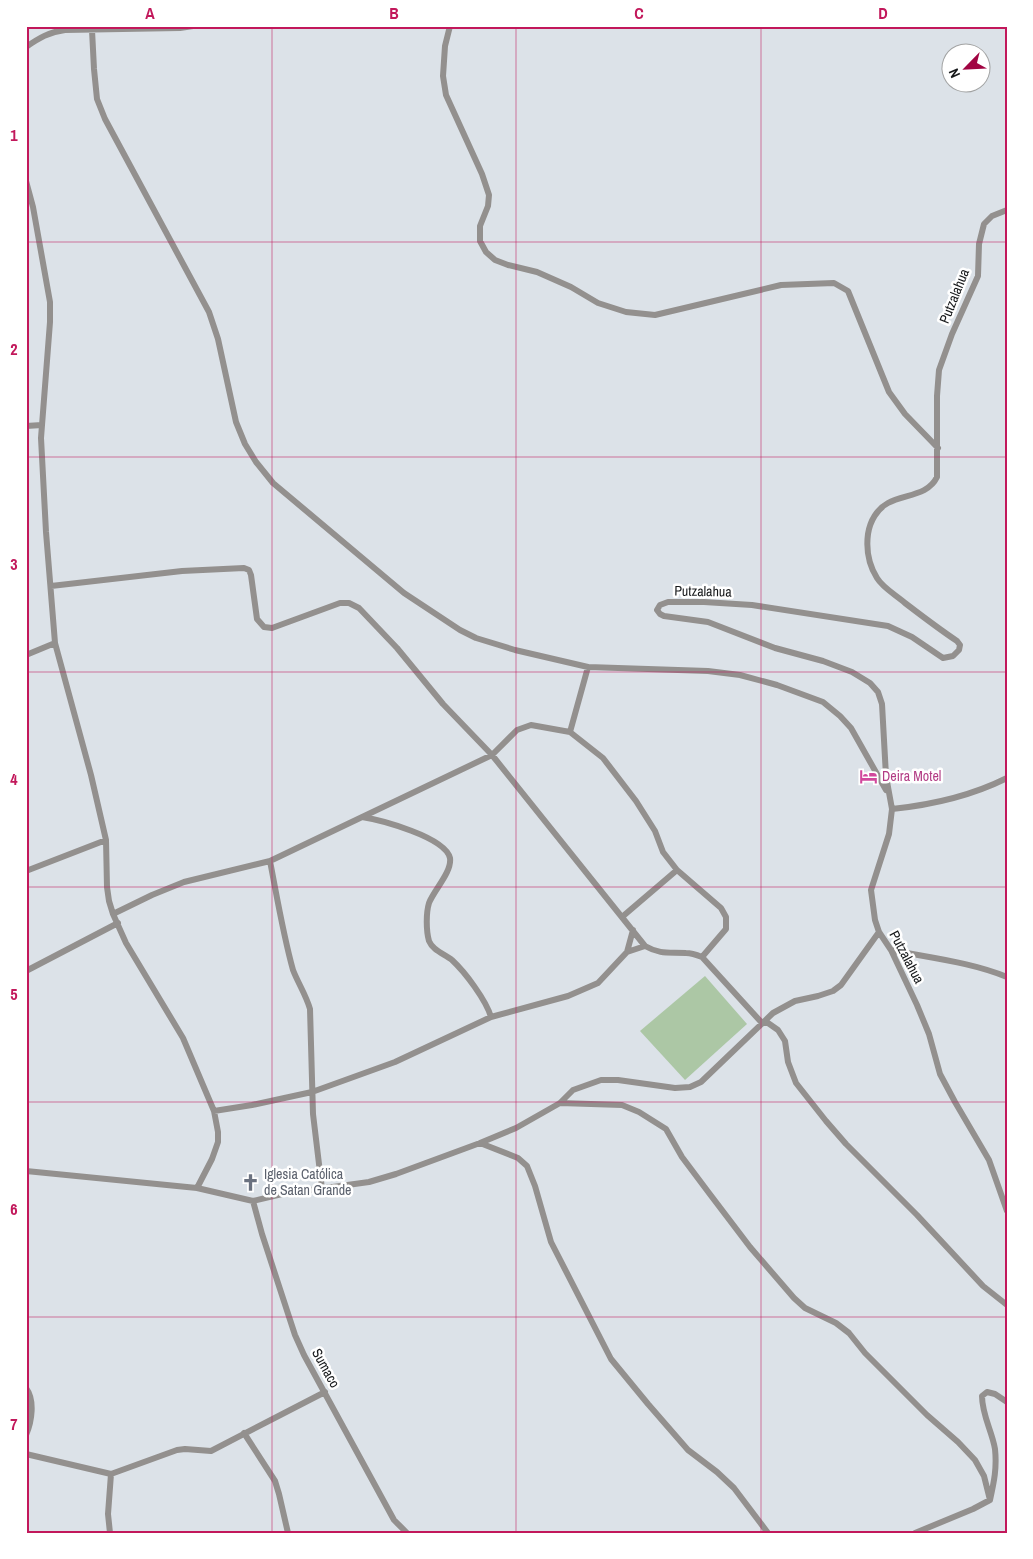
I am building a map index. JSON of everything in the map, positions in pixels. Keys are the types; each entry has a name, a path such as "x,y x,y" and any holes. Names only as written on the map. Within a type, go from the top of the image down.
{"street":[{"path":"26,47 53,32 193,26"},
{"path":"450,26 444,46 442,76 446,95 489,195 488,206 480,226 480,241 486,252 495,260 536,272 571,287 598,303 626,312 655,315 780,285 834,283 848,291 889,392 905,414 938,448"},
{"path":"92,30 97,99 105,119 209,312 218,339 236,422 245,444 256,462 273,483 404,593 460,630 476,638 515,650 588,667 708,671 740,675 777,685 823,702 851,728 889,795"},
{"path":"26,181 50,302 41,438 55,643 91,775 106,840 109,901 126,943 183,1038 214,1111 218,1142 212,1159 197,1188"},
{"name":"Putzalahua","path":"1007,210 992,216 984,224 979,244 978,276 952,334 939,370 937,396 937,477 935,482 924,490 888,503 872,519 868,530 867,547 872,569 878,580 957,641 960,648 953,656 943,658 912,638 888,626 752,605 668,602 662,604 657,609 664,616 708,622 775,648 823,661 852,672 870,682 878,692 882,704 885,759 892,809 889,834 871,890 873,913 879,932 891,950 923,1019 940,1074 989,1160 1007,1211"},
{"path":"26,426 42,424"},
{"path":"51,586 182,571 244,568 249,570 251,575 257,619 264,627 272,628 340,603 349,603 358,608 397,648 443,704 492,756 646,946 665,953 688,953 702,957 762,1023"},
{"path":"26,654 55,643"},
{"path":"570,732 588,667"},
{"path":"114,914 184,882 270,860 492,756 517,730 531,725 570,732 602,758 636,801 655,831 663,852 678,870 721,908 726,917 726,928 702,957"},
{"path":"892,809 944,800 988,787 1007,778"},
{"path":"362,816 415,832 431,840 447,852 450,859 449,867 428,910 429,941 433,947 454,962 468,979 484,1000 491,1017"},
{"path":"26,871 106,840"},
{"path":"270,860 287,948 294,973 307,997 310,1009 313,1114 322,1189"},
{"path":"622,917 678,870"},
{"path":"26,971 118,923"},
{"path":"214,1111 312,1092 395,1062 491,1017 568,996 598,983 627,952 633,930"},
{"path":"26,1171 197,1188 254,1201 282,1194 369,1182 396,1174 516,1128 560,1103 573,1090 588,1084 602,1080 618,1080 675,1088 690,1087 701,1082 774,1013 790,1003 818,996 841,985 879,932"},
{"path":"627,952 646,946"},
{"path":"891,950 968,965 1007,977"},
{"path":"762,1023 768,1022 778,1030 785,1041 788,1062 796,1083 846,1144 917,1215 983,1286 1007,1305"},
{"path":"26,1035 26,1059"},
{"path":"560,1103 622,1105 639,1112 666,1129 682,1157 750,1247 794,1298 805,1308 836,1323 849,1333 864,1352 927,1415 958,1442 974,1460 984,1476 990,1500"},
{"path":"480,1143 518,1158 527,1166 535,1186 551,1242 611,1359 688,1450 717,1472 734,1488 768,1533"},
{"name":"Sumaco","path":"254,1201 262,1234 293,1329 304,1355 394,1520 406,1533"},
{"path":"26,1388 30,1393 31,1404 30,1426 26,1435"},
{"path":"26,1454 112,1474 177,1450 211,1451 325,1392"},
{"path":"915,1533 990,1500 996,1473 995,1448 982,1406 982,1396 987,1392 995,1394 1007,1402"},
{"path":"244,1433 275,1481 288,1533"},
{"path":"110,1533 108,1514 112,1474"}],"green space":[{"path":"705,976 747,1024 685,1080 640,1031"}],"place":[{"name":"Deira Motel","path":"868,776"},
{"name":"Iglesia Católica de Satan Grande","path":"250,1182"}]}
